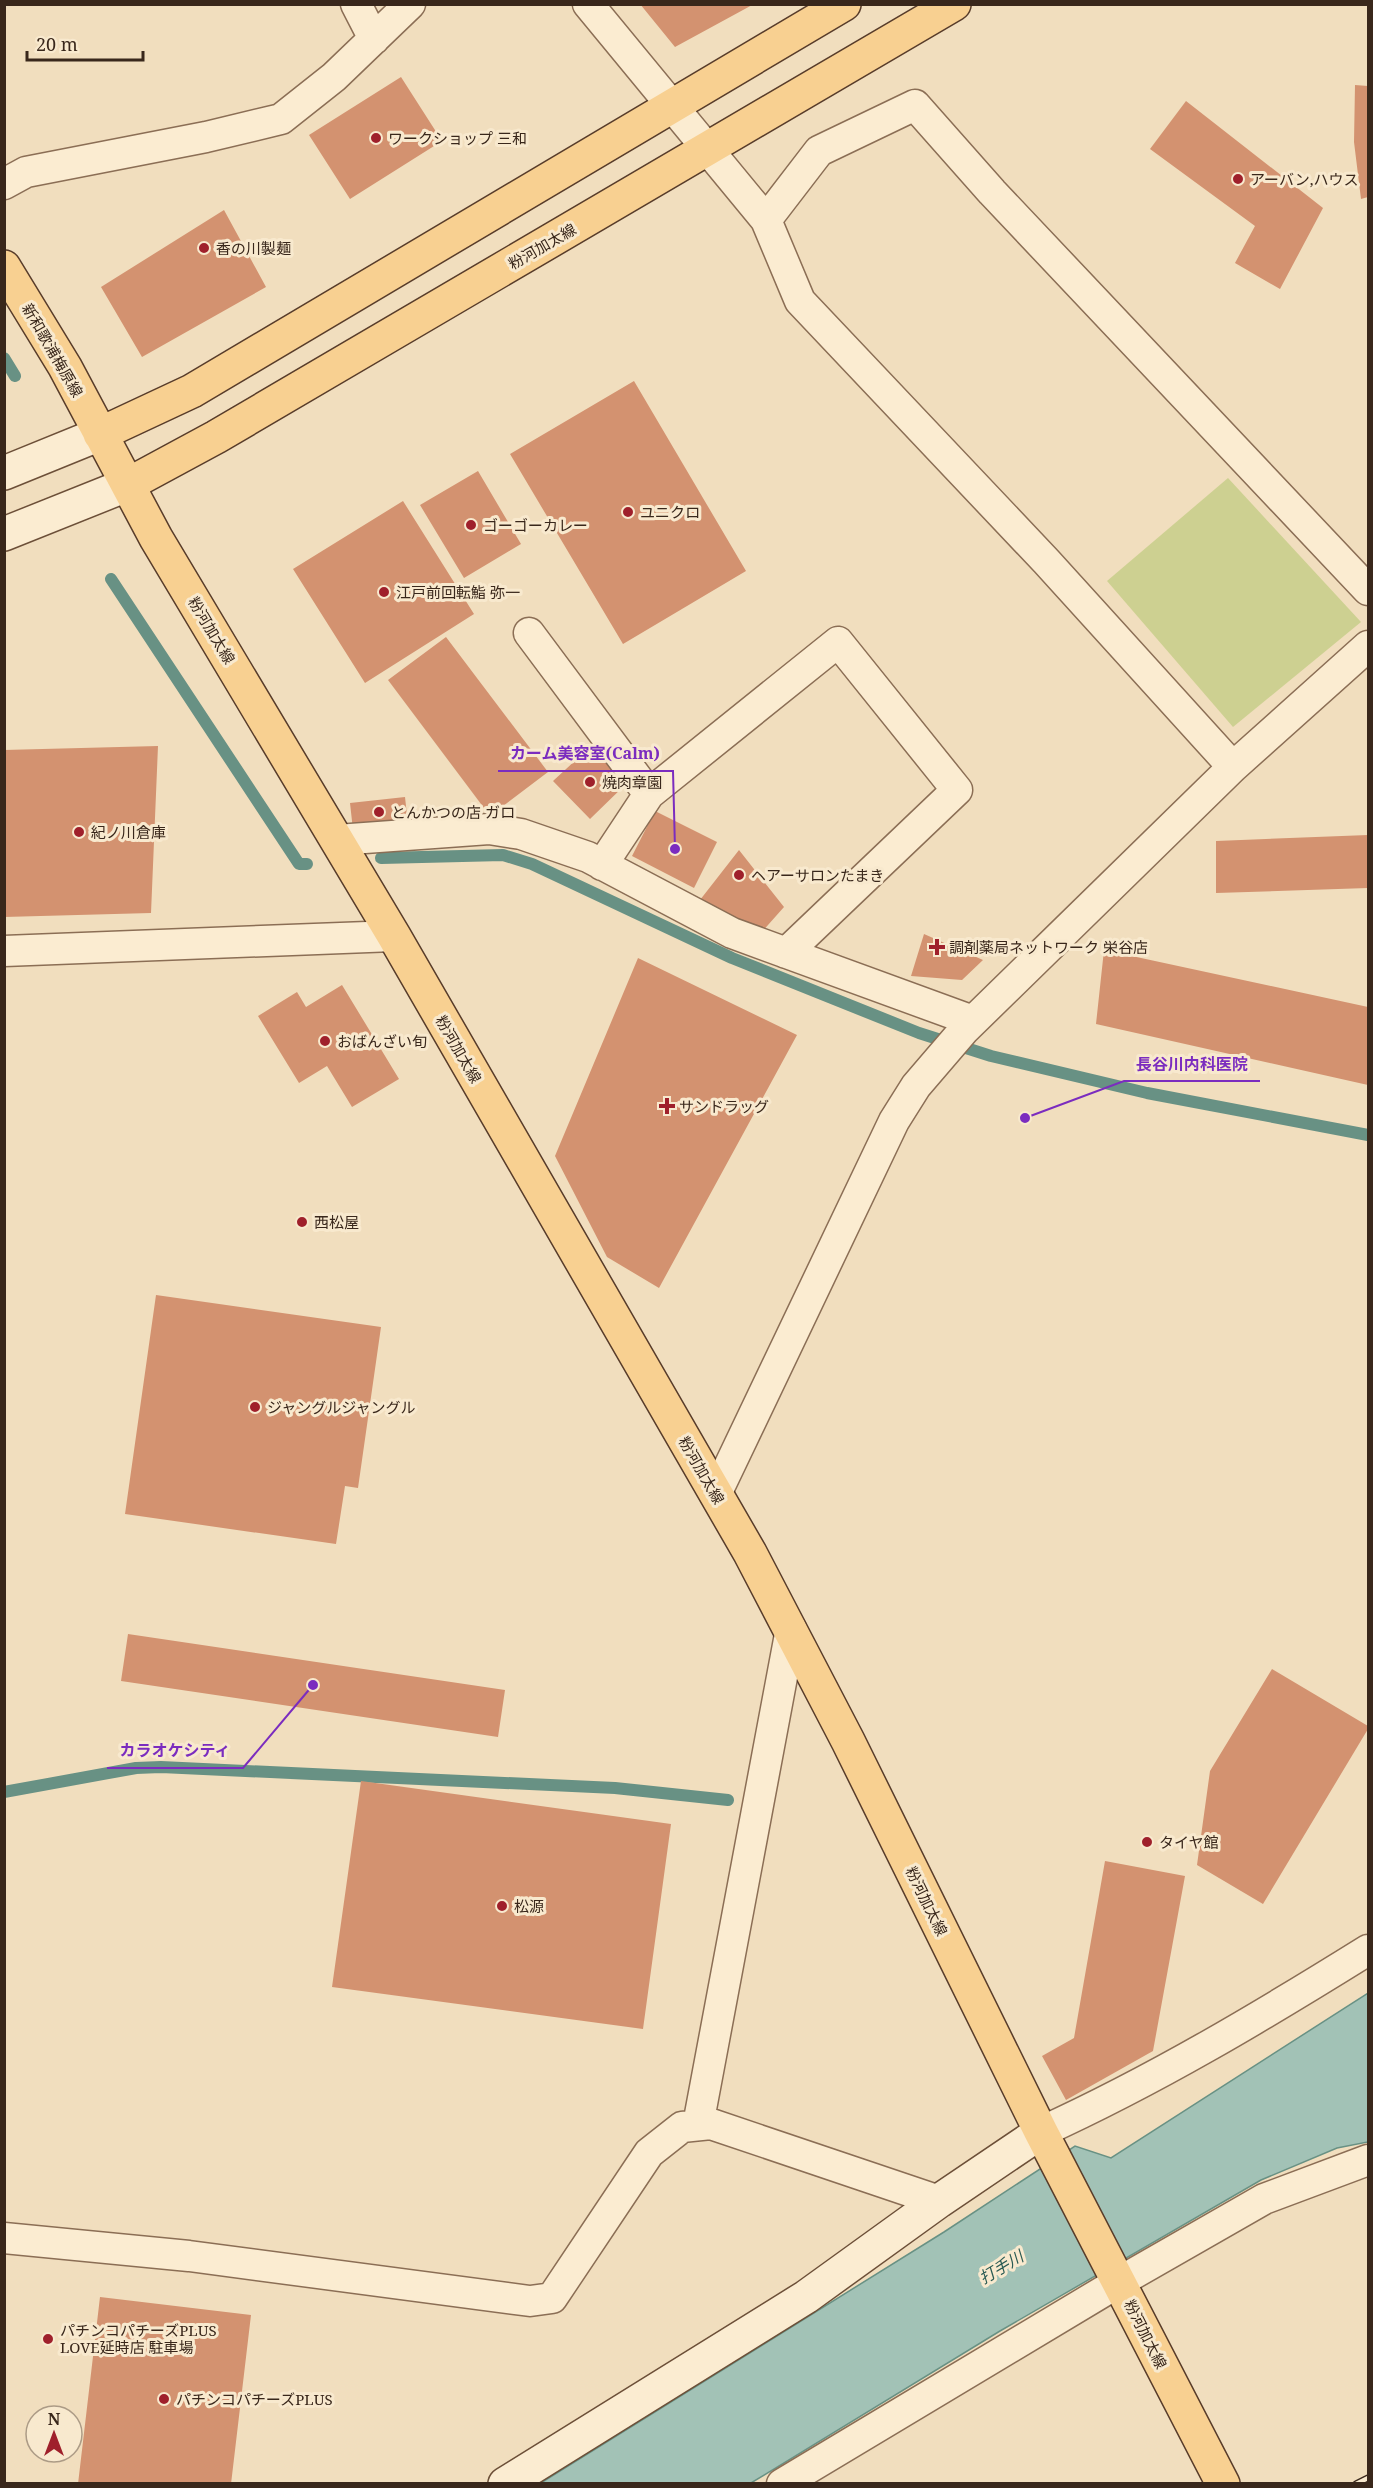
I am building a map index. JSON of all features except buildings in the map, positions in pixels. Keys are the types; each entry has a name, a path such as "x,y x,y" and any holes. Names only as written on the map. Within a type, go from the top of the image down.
{"main road":[{"path":"100,434 192,391 844,4"},
{"name":"粉河加太線","path":"129,484 216,437 954,4"},
{"name":"新和歌浦梅原線","path":"4,267 65,367 100,434"},
{"name":"粉河加太線","path":"100,434 129,484 156,538 394,936 716,1494 791,1629 1046,2142 1223,2484"}],"street":[{"path":"356,4 374,39"},
{"path":"4,184 26,172 206,137 281,119 334,77 410,4"},
{"path":"588,4 765,220 800,301 1047,561 1233,767"},
{"path":"765,220 819,151 915,105 992,192 1368,590"},
{"path":"4,473 100,434"},
{"path":"4,534 129,484"},
{"path":"529,633 649,794"},
{"path":"602,865 649,794 838,642 957,790 786,952"},
{"path":"716,1494 894,1121 916,1086 969,1026 1233,767 1368,646"},
{"path":"337,840 489,829 521,834 588,857 732,933 786,952 969,1026"},
{"path":"4,951 394,936"},
{"path":"698,2125 791,1629"},
{"path":"505,2484 806,2297 939,2200 1046,2142 1107,2102 1257,2019 1368,1950"},
{"path":"4,2238 189,2256 530,2301 552,2298 649,2153 682,2127 711,2124 939,2200"},
{"path":"782,2484 1115,2276 1264,2199 1368,2160"}],"green space":[{"path":"1228,478 1361,622 1233,727 1107,581"}],"water":[{"name":"打手川","path":"1368,1993 1368,2142 1337,2148 1261,2180 1000,2331 751,2483 539,2484 944,2232 1075,2146 1111,2158"}],"waterway":[{"path":"4,358 15,376"},
{"path":"111,579 299,864 307,864"},
{"path":"381,858 503,855 532,864 732,958 919,1033 991,1056 1147,1093 1368,1135"},
{"path":"4,1792 136,1768 161,1767 615,1788 728,1800"}],"railway":[{"path":"1356,2484 1368,2478"}],"place":[{"name":"ワークショップ 三和","path":"376,138"},
{"name":"アーバン,ハウス","path":"1238,179"},
{"name":"香の川製麺","path":"204,248"},
{"name":"ユニクロ","path":"628,512"},
{"name":"ゴーゴーカレー","path":"471,525"},
{"name":"江戸前回転鮨 弥一","path":"384,592"},
{"name":"焼肉章園","path":"590,782"},
{"name":"とんかつの店 ガロ","path":"379,812"},
{"name":"紀ノ川倉庫","path":"79,832"},
{"name":"カーム美容室(Calm)","path":"675,849"},
{"name":"ヘアーサロンたまき","path":"739,875"},
{"name":"調剤薬局ネットワーク 栄谷店","path":"937,947"},
{"name":"おばんざい旬","path":"325,1041"},
{"name":"サンドラッグ","path":"667,1106"},
{"name":"長谷川内科医院","path":"1025,1118"},
{"name":"西松屋","path":"302,1222"},
{"name":"ジャングルジャングル","path":"255,1407"},
{"name":"カラオケシティ","path":"313,1685"},
{"name":"タイヤ館","path":"1147,1842"},
{"name":"松源","path":"502,1906"},
{"name":"パチンコパチーズPLUS LOVE延時店 駐車場","path":"48,2339"},
{"name":"パチンコパチーズPLUS","path":"164,2399"}]}
